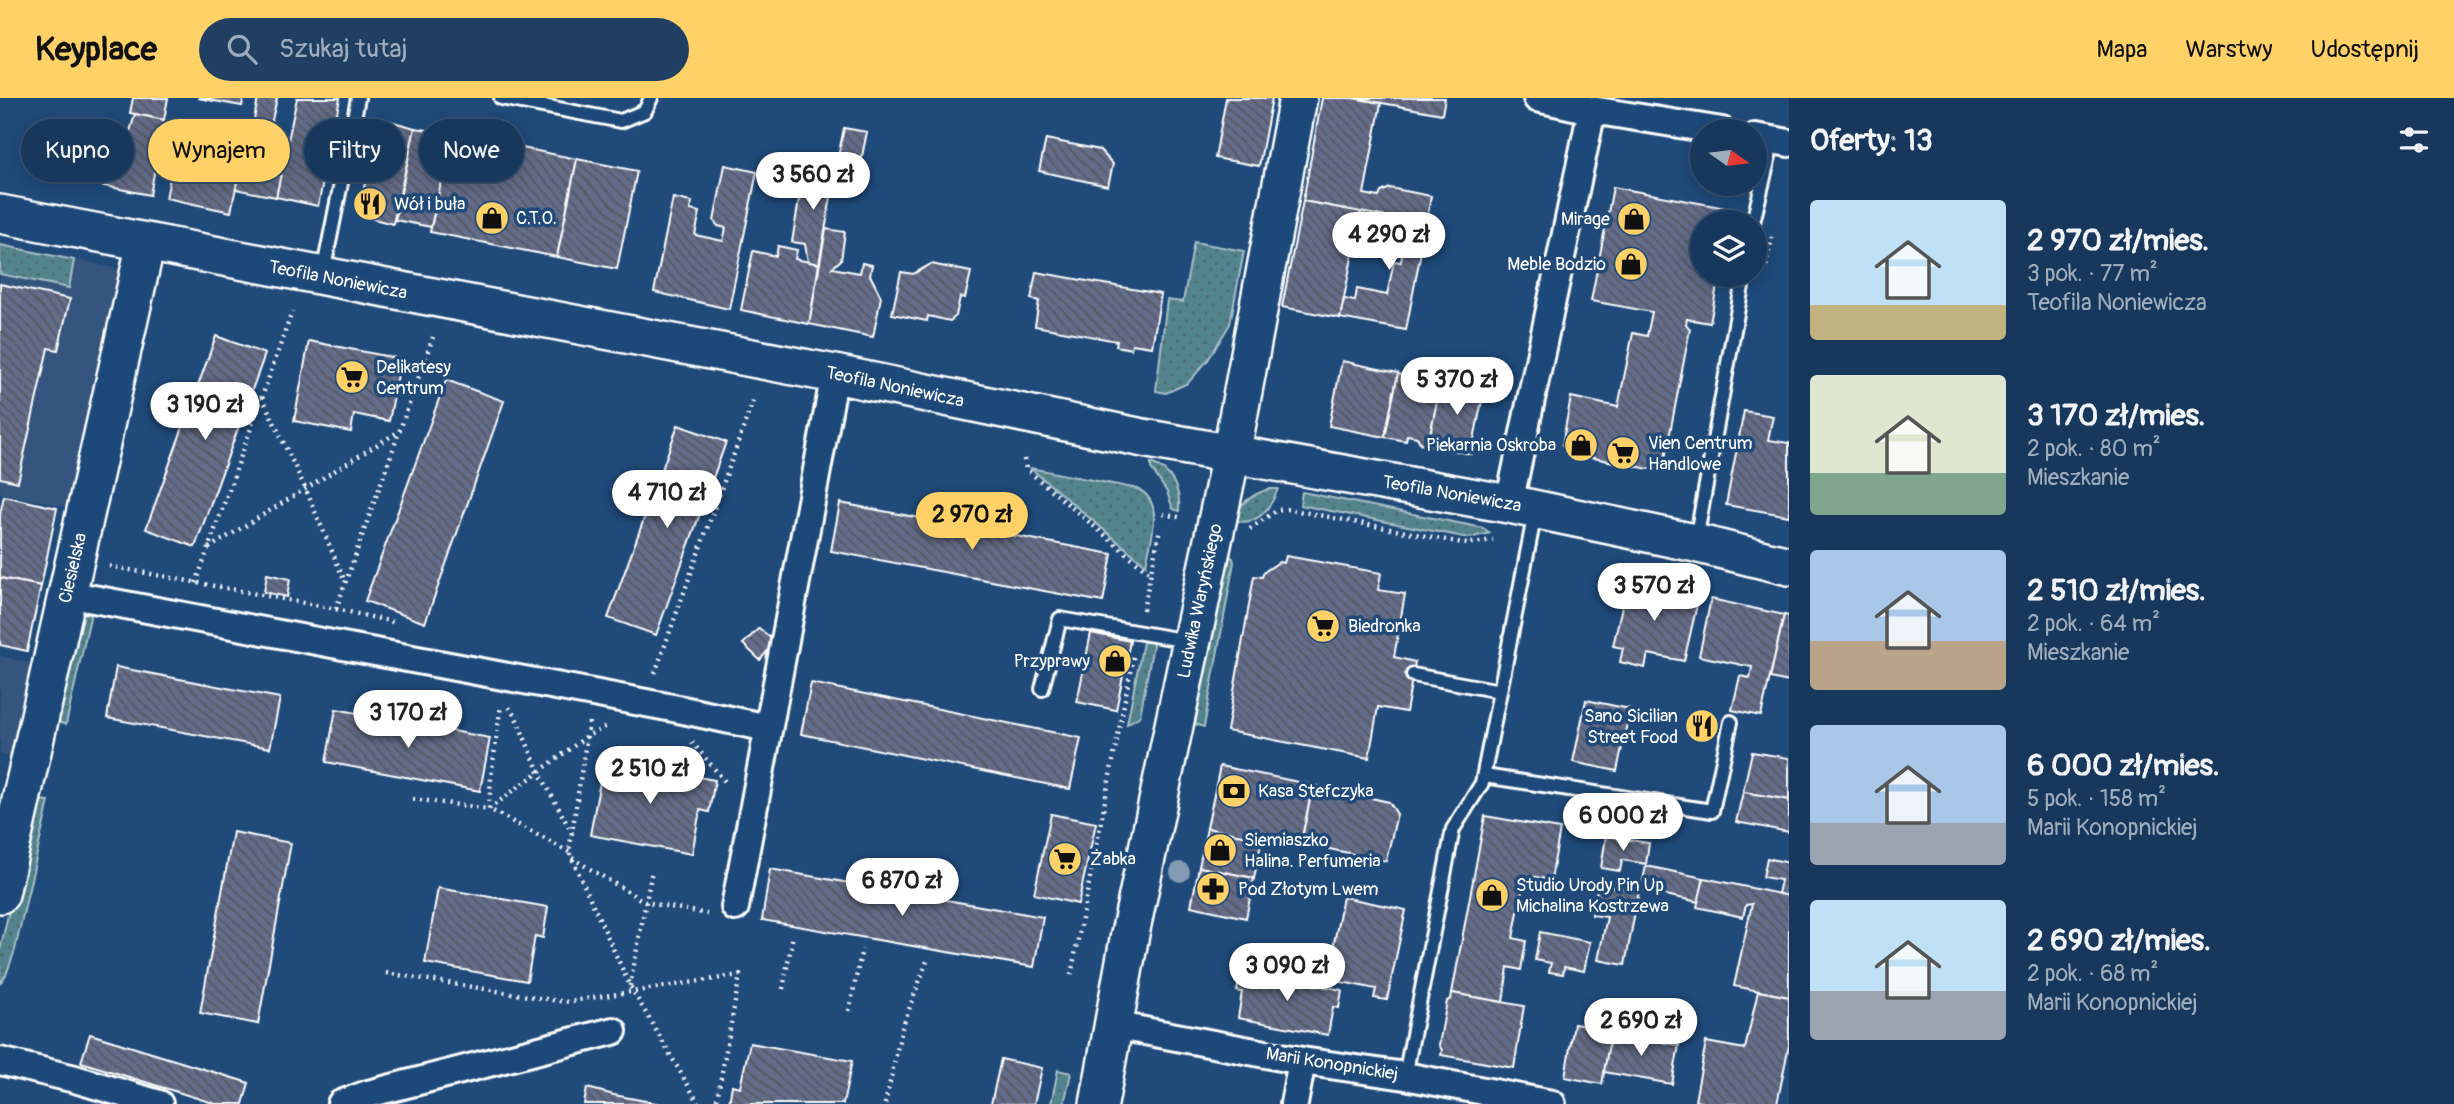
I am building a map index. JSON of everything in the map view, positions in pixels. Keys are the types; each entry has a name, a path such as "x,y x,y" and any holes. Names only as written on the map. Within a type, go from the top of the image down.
{"street":[{"name":"Ludwika Waryńskiego","path":"1099,1104 1231,455 1298,98"},
{"path":"1537,98 1599,104 1690,124"},
{"path":"1522,507 1599,104"},
{"name":"Teofila Noniewicza","path":"0,214 835,374 1231,455 1522,507 1695,543 1789,566"},
{"name":"Ciesielska","path":"0,894 146,243"},
{"path":"723,911 754,809 835,374"},
{"path":"67,594 768,728"},
{"name":"Marii Konopnickiej","path":"1113,1025 1552,1104"},
{"path":"341,1104 368,1094 613,1031"},
{"path":"1294,1104 1302,1061"},
{"path":"0,1062 75,1079 159,1104"}],"lane":[{"path":"322,277 358,98"},
{"path":"501,98 621,121 645,111 651,98"},
{"path":"1757,210 1772,140"},
{"path":"1695,543 1742,287"},
{"path":"1405,1076 1453,829 1484,776 1500,691 1522,507"},
{"path":"1042,689 1060,619 1192,642"},
{"path":"1413,675 1500,691"},
{"path":"1484,776 1712,811 1731,722"}],"path":[{"path":"196,583 292,312"},
{"path":"336,610 433,337"},
{"path":"262,397 346,583"},
{"path":"642,671 656,673 753,401"},
{"path":"208,548 401,430"},
{"path":"1024,459 1026,469 1151,574"},
{"path":"1245,529 1256,526 1277,510 1289,509 1467,544 1486,540 1502,541"},
{"path":"1071,975 1160,529"},
{"path":"108,566 401,624"},
{"path":"594,694 570,855 630,986 699,1104"},
{"path":"489,809 491,776 503,697 517,720 538,772 572,833"},
{"path":"489,809 587,737 630,716 644,704"},
{"path":"678,709 677,724 745,806 754,809"},
{"path":"413,799 489,809 645,902 723,911"},
{"path":"630,986 652,870"},
{"path":"783,989 793,935"},
{"path":"849,1011 862,949"},
{"path":"885,1104 902,1028 927,961"}],"shaded area":[{"path":"0,243 124,270 67,507 1,493 0,495"},
{"path":"0,656 31,663 10,756 0,754"}],"green space":[{"path":"1194,242 1244,251 1230,324 1208,360 1188,383 1166,393 1156,391 1167,300 1183,302"},
{"path":"0,245 74,260 69,288 0,274"},
{"path":"1151,463 1165,471 1174,482 1179,511 1173,509 1167,492 1151,468"},
{"path":"1030,468 1138,489 1147,495 1152,503 1154,523 1146,565"},
{"path":"1269,489 1278,489 1267,510 1256,519 1241,522 1233,520 1247,500"},
{"path":"1302,492 1483,528 1490,533 1469,538 1300,505"},
{"path":"1227,554 1234,562 1204,727 1195,724"},
{"path":"91,613 66,724 51,721 76,614"},
{"path":"1154,639 1140,716 1127,724 1143,642"},
{"path":"34,800 49,801 15,950 6,975 0,983 0,950"},
{"path":"1058,1070 1071,1073 1064,1104 1051,1104"}],"building":[{"path":"133,98 168,98 164,119 130,113"},
{"path":"198,98 244,98 242,106"},
{"path":"258,98 277,98 272,119 254,119"},
{"path":"297,98 340,98 336,119 304,119 304,182 323,182 318,206 276,197 279,182 290,182 290,131"},
{"path":"1226,98 1272,98 1259,166 1215,158"},
{"path":"1322,98 1352,98 1381,103 1364,194 1379,197 1381,192 1390,188 1431,196 1426,225 1303,201"},
{"path":"1355,98 1445,98 1442,114"},
{"path":"135,114 159,119 148,119 148,182 152,182 150,195 85,182 134,182"},
{"path":"405,125 415,128 405,172"},
{"path":"415,128 419,129 419,182 441,182 431,227 395,220"},
{"path":"844,128 867,132 861,161 838,157"},
{"path":"1046,139 1100,150 1113,164 1108,186 1039,171"},
{"path":"524,148 577,159 557,257 430,232 441,182 524,182"},
{"path":"577,159 637,171 617,269 557,257"},
{"path":"725,165 757,172 729,309 654,292 673,198 692,202 690,210 700,212 695,235 723,241 726,228 718,226 714,221"},
{"path":"804,169 835,175 819,264 808,262 805,244 792,242"},
{"path":"169,182 237,182 231,212 166,198"},
{"path":"236,182 279,182 276,197 235,189"},
{"path":"365,182 403,182 393,224 358,215"},
{"path":"1613,187 1731,209 1690,210 1690,287 1717,287 1710,323 1687,319 1686,324 1690,329 1665,459 1649,469 1579,455 1573,447 1562,445 1571,397 1618,407 1633,333 1647,336 1652,312 1591,301"},
{"path":"1303,201 1361,212 1340,318 1282,307"},
{"path":"1361,212 1426,225 1406,330 1340,318 1344,299 1355,301 1357,289 1387,295 1394,261 1401,262 1402,255 1369,249 1366,240 1368,230 1357,228"},
{"path":"826,229 845,232 841,260 832,268 860,273 862,263 872,265 870,275 881,297 873,337 809,324"},
{"path":"778,246 797,250 795,259 819,264 809,324 741,310 753,251 776,256"},
{"path":"931,264 971,272 965,298 960,297 956,316 950,321 928,316 927,321 892,314 901,272 913,274"},
{"path":"1036,272 1161,294 1152,347 1132,344 1131,349 1116,346 1117,341 1035,326 1039,301 1031,299"},
{"path":"0,284 70,299 58,350 48,348 18,482 0,478"},
{"path":"216,336 265,354 195,547 146,529"},
{"path":"309,341 401,359 389,421 354,414 351,432 294,421"},
{"path":"1342,361 1398,373 1385,437 1329,426"},
{"path":"1398,374 1441,382 1428,445 1421,444 1417,437 1407,435 1406,441 1385,437"},
{"path":"446,380 504,401 425,623 365,601"},
{"path":"1441,382 1484,391 1471,454 1446,449 1448,442 1437,440 1431,446 1428,445"},
{"path":"1744,411 1773,416 1768,440 1789,443 1789,516 1726,505"},
{"path":"678,425 726,442 656,635 608,618"},
{"path":"4,496 57,508 41,586 0,578 0,514"},
{"path":"840,503 1112,554 1103,602 831,551"},
{"name":"Biedronka","path":"1286,556 1381,573 1378,590 1405,594 1394,657 1415,662 1406,712 1378,707 1369,758 1227,731 1254,576 1262,577 1264,572 1279,562 1284,563"},
{"path":"267,574 290,579 287,597 264,592"},
{"path":"0,578 41,586 27,651 0,645"},
{"path":"1628,580 1699,596 1684,661 1648,654 1645,668 1620,662 1623,648 1613,646"},
{"path":"1711,599 1784,615 1761,716 1732,710 1740,676 1750,678 1752,667 1699,656"},
{"path":"1784,615 1789,616 1789,682 1770,678"},
{"path":"759,628 775,642 760,660 743,644"},
{"path":"1091,633 1130,641 1116,710 1077,702"},
{"path":"116,667 280,698 270,748 107,718"},
{"path":"811,683 1081,738 1070,789 801,734"},
{"path":"1586,700 1630,709 1617,771 1573,762"},
{"path":"336,709 490,738 480,791 326,762"},
{"path":"1752,752 1789,758 1789,800 1743,792"},
{"path":"604,760 715,780 709,812 700,810 692,854 590,835"},
{"path":"1220,766 1313,785 1300,847 1207,828"},
{"path":"1313,785 1389,802 1397,814 1386,861 1301,843"},
{"path":"1743,792 1789,800 1789,832 1736,822"},
{"name":"Żabka","path":"1051,814 1096,823 1078,904 1034,894"},
{"path":"1485,816 1560,829 1551,880 1531,876 1524,881 1513,938 1526,941 1521,970 1508,967 1503,1002 1452,993"},
{"path":"1207,828 1262,839 1254,878 1199,867"},
{"path":"233,832 291,843 258,1024 200,1013"},
{"path":"1606,836 1649,843 1646,864 1622,860 1620,871 1601,868"},
{"path":"1767,858 1789,863 1789,896 1778,894 1781,880 1763,877"},
{"path":"1646,866 1704,878 1699,902 1641,890"},
{"path":"1199,867 1254,878 1246,918 1191,906"},
{"path":"770,869 1043,917 1034,967 762,920"},
{"path":"1704,878 1789,896 1789,997 1734,986 1752,904 1746,905 1743,917 1697,907"},
{"path":"1598,884 1639,891 1625,965 1598,960 1607,917 1592,915"},
{"path":"438,888 548,907 543,938 535,936 527,981 425,963"},
{"path":"1343,897 1406,910 1387,1000 1374,998 1376,989 1327,979"},
{"path":"1540,932 1590,942 1584,971 1564,967 1563,974 1549,972 1551,963 1535,960"},
{"path":"1241,970 1342,990 1339,1008 1333,1007 1328,1035 1238,1018 1242,992 1237,991"},
{"path":"1758,991 1789,997 1789,1045 1777,1104 1709,1104 1695,1101 1706,1042 1745,1049"},
{"path":"1452,993 1524,1006 1514,1068 1441,1055 1439,1045 1447,1001 1451,999"},
{"path":"1602,1012 1615,1014 1602,1084 1565,1077 1574,1024 1599,1028"},
{"path":"1611,1033 1679,1045 1672,1084 1604,1072"},
{"path":"90,1034 249,1083 243,1104 216,1104 81,1062"},
{"path":"750,1043 852,1061 843,1104 729,1104 732,1085 740,1087"},
{"path":"1001,1059 1042,1068 1034,1104 991,1104"},
{"path":"587,1088 614,1095 661,1104 584,1104"}],"place":[{"name":"Wół i buła","path":"370,204"},
{"name":"C.T.O.","path":"492,218"},
{"name":"Mirage","path":"1634,219"},
{"name":"Meble Bodzio","path":"1631,264"},
{"name":"Delikatesy Centrum","path":"352,377"},
{"name":"Piekarnia Oskroba","path":"1581,445"},
{"name":"Vien Centrum Handlowe","path":"1623,453"},
{"name":"Biedronka","path":"1323,626"},
{"name":"Przyprawy","path":"1115,661"},
{"name":"Sano Sicilian Street Food","path":"1702,726"},
{"name":"Kasa Stefczyka","path":"1234,791"},
{"name":"Siemiaszko Halina. Perfumeria","path":"1220,850"},
{"name":"Żabka","path":"1065,859"},
{"name":"Pod Złotym Lwem","path":"1213,889"},
{"name":"Studio Urody Pin Up Michalina Kostrzewa","path":"1492,895"}]}
